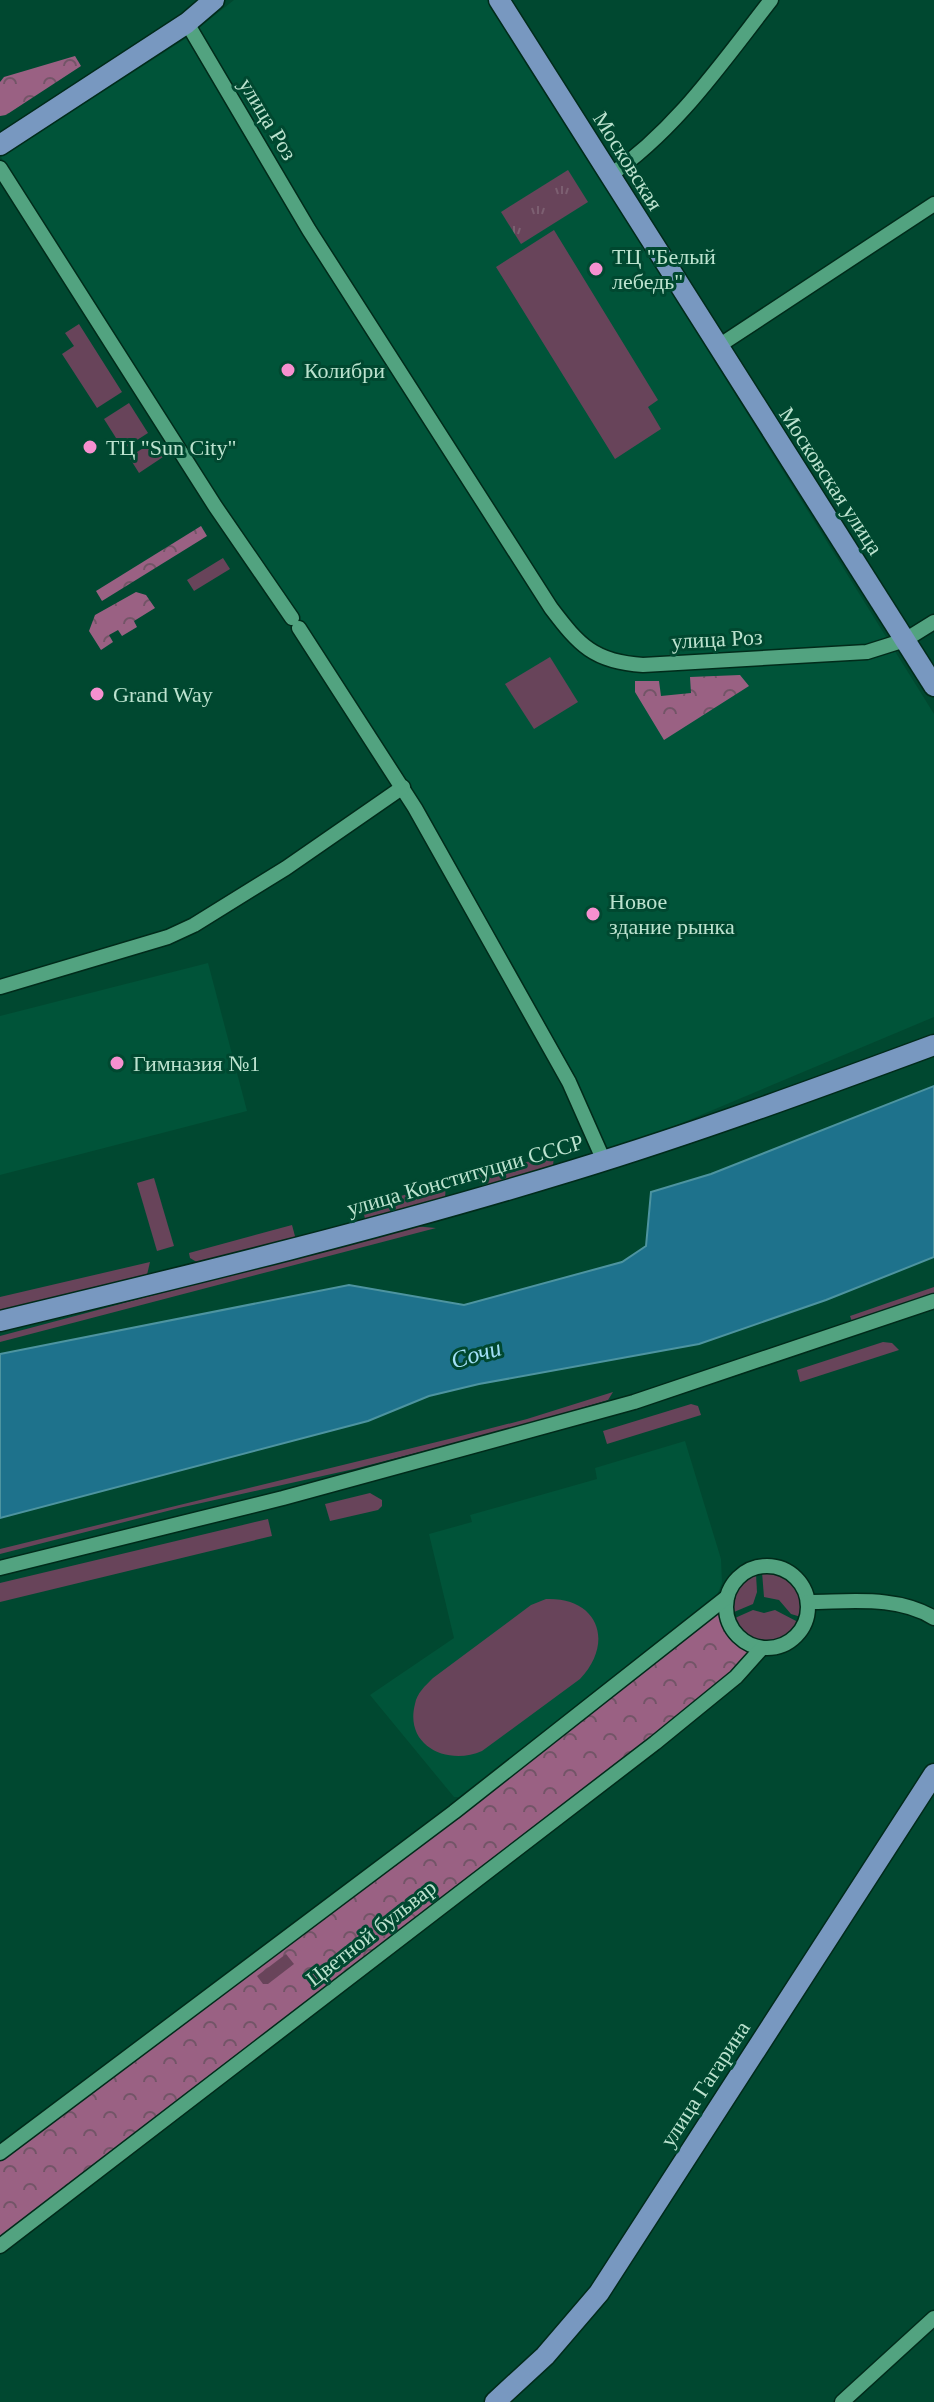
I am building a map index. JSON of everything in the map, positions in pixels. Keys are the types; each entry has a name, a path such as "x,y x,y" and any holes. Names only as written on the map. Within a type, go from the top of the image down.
{"main road":[{"path":"0,145 187,23 214,0"},
{"name":"Московская","path":"501,1 717,347"},
{"name":"Московская улица","path":"717,347 934,686"},
{"name":"улица Конституции СССР","path":"0,1321 160,1283 604,1161 751,1112 934,1045"},
{"name":"улица Гагарина","path":"495,2402 545,2356 599,2293 934,1774"}],"street":[{"path":"609,176 662,135 771,0"},
{"name":"улица Роз","path":"187,23 313,236 551,608 574,638 587,649 598,657 624,664 867,652 905,640 934,622"},
{"path":"0,168 215,506 403,787 569,1082 604,1161"},
{"path":"717,347 934,204"},
{"path":"0,987 168,937 194,925 286,868 403,787"},
{"path":"0,1568 283,1498 634,1402 934,1301"},
{"path":"774,1566 797,1578 805,1589 808,1602 805,1622 794,1638 785,1644 762,1648 741,1639 733,1631 728,1618 727,1597 739,1576 749,1569 774,1566"},
{"name":"Цветной бульвар","path":"0,2153 454,1812 727,1597"},
{"path":"808,1602 898,1603 920,1609 934,1618"},
{"name":"Цветной бульвар","path":"0,2246 655,1743 736,1677 762,1648"},
{"path":"842,2402 934,2318"}],"shaded area":[{"path":"234,0 490,0 934,714 934,1017 620,1149 606,1149 566,1061 483,914 333,671 134,371 1,157 185,39"},
{"name":"Гимназия №1","path":"208,963 247,1111 0,1175 0,1016"},
{"path":"685,1441 721,1559 722,1583 717,1595 459,1797 454,1797 370,1695 454,1638 429,1534 472,1522 470,1515 597,1479 595,1468"}],"green space":[{"path":"75,56 81,66 0,116 0,82 4,77"},
{"path":"568,170 588,202 521,244 501,212"},
{"path":"554,230 658,400 648,407 661,429 615,459 496,267"},
{"path":"79,324 122,392 97,408 62,354 74,346 65,333"},
{"path":"129,403 148,433 123,449 104,419"},
{"path":"153,442 163,457 139,473 129,457"},
{"path":"201,526 207,536 102,601 96,591"},
{"path":"223,558 230,569 194,591 187,580"},
{"path":"136,592 146,595 155,608 134,621 137,627 122,636 118,630 109,635 113,642 101,650 89,631 95,615"},
{"path":"550,657 578,702 534,729 505,684"},
{"path":"740,675 749,686 664,740 635,692 635,681 659,681 661,696 691,693 690,677"},
{"path":"554,1155 553,1166 486,1187 476,1180 475,1175"},
{"path":"154,1178 174,1246 157,1251 137,1183"},
{"path":"446,1184 445,1198 366,1223 362,1206"},
{"path":"292,1225 296,1240 200,1264 190,1258 189,1253"},
{"path":"413,1226 436,1228 0,1342 0,1336"},
{"path":"150,1262 146,1279 0,1315 0,1297"},
{"path":"934,1287 934,1296 853,1324 850,1316"},
{"path":"883,1342 892,1343 899,1350 800,1382 797,1370"},
{"path":"613,1392 608,1400 528,1424 0,1554 0,1549 453,1438"},
{"path":"691,1404 698,1406 701,1415 607,1444 603,1431"},
{"path":"370,1493 382,1500 378,1510 330,1521 325,1504"},
{"path":"268,1519 272,1536 0,1602 0,1583"},
{"path":"762,1572 780,1575 793,1585 800,1599 801,1617 791,1614 779,1600 764,1597"},
{"path":"756,1574 757,1592 753,1604 734,1612 739,1589"},
{"path":"727,1597 728,1615 734,1630 762,1648 753,1659 0,2246 0,2153"},
{"path":"546,1599 578,1605 596,1624 597,1651 580,1679 482,1751 456,1756 443,1754 422,1741 413,1719 416,1700 422,1690 433,1678 531,1605"},
{"path":"753,1610 764,1613 775,1610 798,1622 783,1637 765,1641 756,1639 740,1628 735,1618"},
{"path":"286,1954 294,1964 268,1984 263,1984 257,1976"}],"water":[{"name":"Сочи","path":"934,1086 934,1257 826,1300 699,1344 429,1396 368,1421 0,1518 0,1354 349,1285 464,1305 622,1262 646,1246 651,1192 711,1174"}],"place":[{"name":"ТЦ \"Белый лебедь\"","path":"596,269"},
{"name":"Колибри","path":"288,370"},
{"name":"ТЦ \"Sun City\"","path":"90,447"},
{"name":"Grand Way","path":"97,694"},
{"name":"Новое здание рынка","path":"593,914"},
{"name":"Гимназия №1","path":"117,1063"}]}
